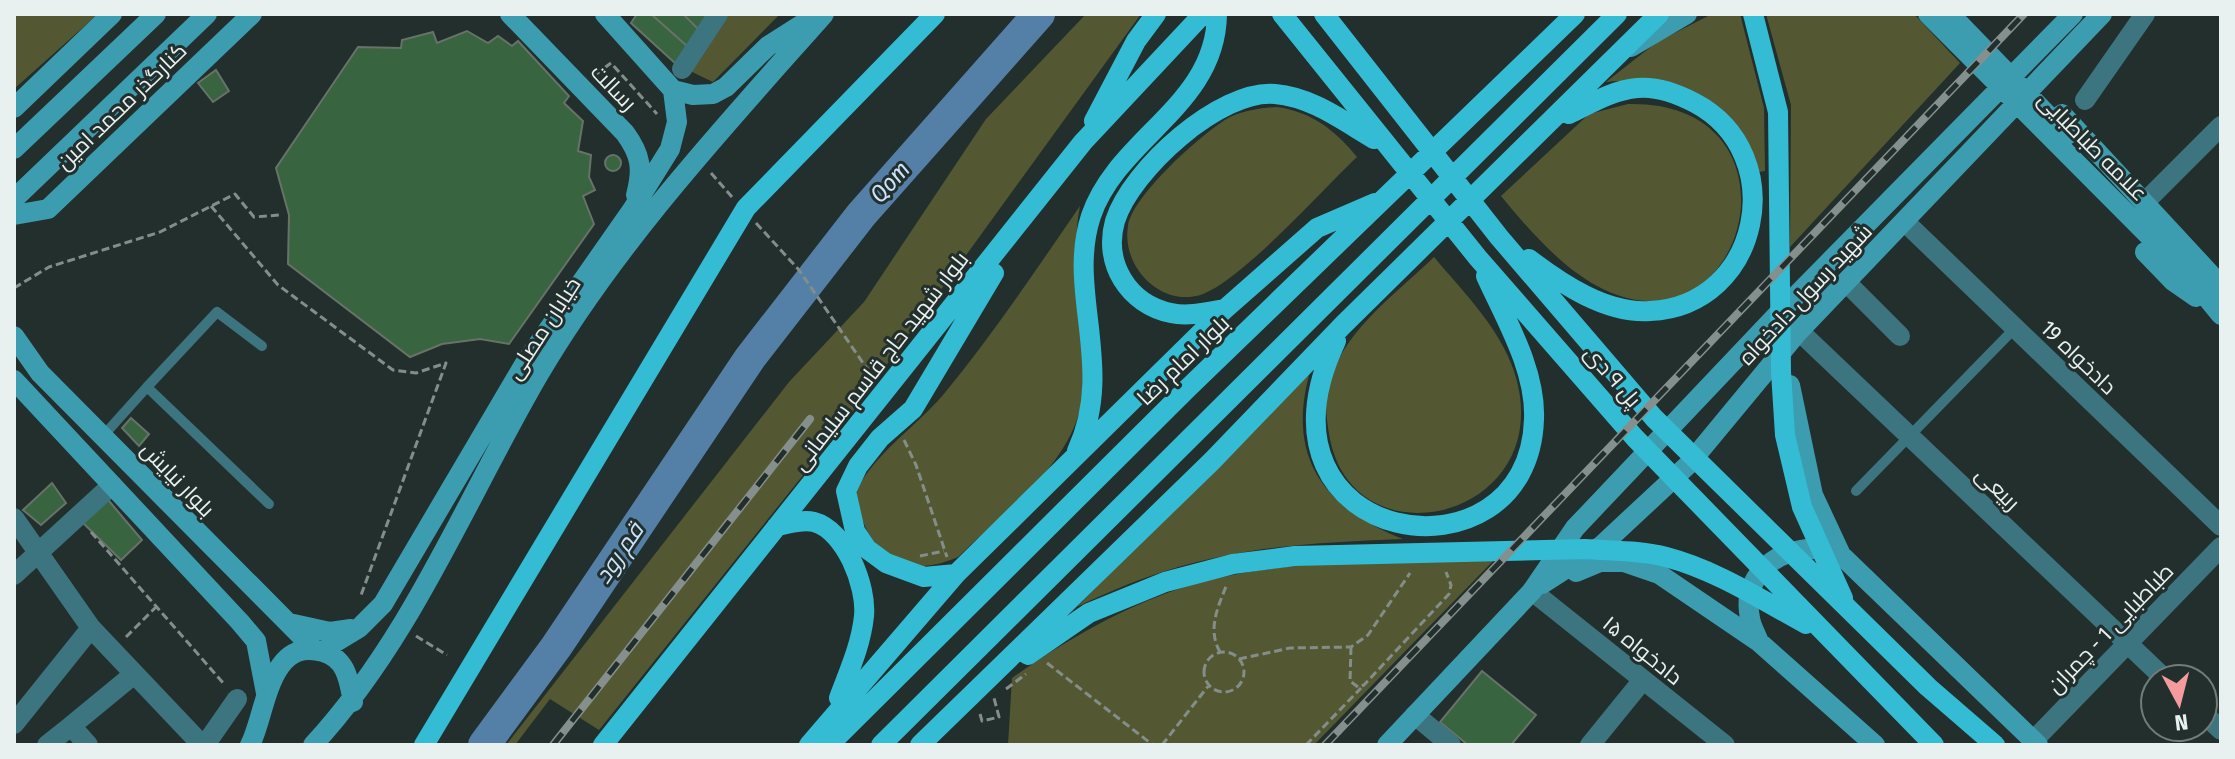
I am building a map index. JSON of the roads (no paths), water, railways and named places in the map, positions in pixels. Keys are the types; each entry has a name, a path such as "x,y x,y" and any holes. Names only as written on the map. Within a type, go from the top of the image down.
{"main road":[{"path":"424,745 746,208 935,14"},
{"path":"1083,142 1136,41 1156,14"},
{"name":"بلوار شهید حاج قاسم سلیمانی","path":"603,745 1083,142 1203,14"},
{"path":"1072,462 1086,432 1093,399 1085,266 1086,235 1091,215 1106,183 1122,162 1171,115 1201,75 1212,50 1217,14"},
{"name":"پل ۹ دی","path":"1282,14 1478,258 1635,438 1901,715 1934,745"},
{"name":"پل ۹ دی","path":"1324,14 1499,237 1654,418 1928,687 1995,745"},
{"name":"بلوار امام رضا","path":"829,745 1575,14"},
{"path":"881,745 1617,14"},
{"path":"920,745 1212,461 1343,325 1627,49 1659,14"},
{"path":"1753,14 1778,112 1781,372 1785,435 1802,507 1848,609"},
{"path":"1499,237 1561,283 1613,305 1649,312 1688,304 1720,285 1739,259 1753,211 1752,184 1741,152 1728,129 1703,108 1675,93 1638,87 1611,94 1551,123"},
{"path":"1225,309 1173,314 1140,300 1127,288 1116,269 1112,249 1115,222 1125,198 1140,179 1201,120 1221,107 1249,96 1273,93 1300,98 1388,148"},
{"path":"809,745 833,713 956,574 1225,309 1317,228 1382,200"},
{"path":"956,574 924,577 886,563 867,549 855,531 846,491 858,466 880,438 913,409 1031,211"},
{"path":"1343,325 1324,366 1313,414 1320,448 1336,485 1378,518 1403,527 1450,525 1473,517 1511,487 1532,441 1534,417 1531,390 1517,346 1478,258"},
{"path":"777,526 812,521 822,526 849,558 859,582 864,611 859,644 833,713"},
{"path":"979,689 1089,613 1165,582 1233,564 1295,556 1585,549 1664,557 1728,581 1823,634"}],"street":[{"path":"14,108 112,14"},
{"path":"14,149 156,14"},
{"path":"14,199 207,14"},
{"name":"کنارگذر محمد امین","path":"14,215 48,209 252,14"},
{"name":"رسالت","path":"510,14 625,133 638,151 643,172 632,210"},
{"name":"رسالت","path":"605,14 671,88 713,94 726,87 768,46 821,14"},
{"path":"682,69 718,14"},
{"name":"خیابان مصلی","path":"313,745 353,702 405,621 540,373 597,288 699,154 821,14"},
{"path":"1627,49 1687,14"},
{"name":"علامه طباطبایی","path":"1928,14 2189,276 2220,302"},
{"name":"علامه طباطبایی","path":"1950,14 2220,302"},
{"name":"شهید رسول دادخواه","path":"1387,745 1532,591 1575,528 1778,314 2073,14"},
{"name":"شهید رسول دادخواه","path":"1532,591 1601,546 1689,464 1799,331 2102,14"},
{"path":"2085,100 2145,14"},
{"path":"2037,82 2054,105 2206,265 2220,302"},
{"name":"خیابان مصلی","path":"266,693 282,664 318,650 359,628 383,604 525,363 632,210 670,149 677,122 671,88"},
{"path":"2028,131 2035,112 2054,105"},
{"path":"2006,115 2028,131 2173,281 2220,302"},
{"path":"2145,202 2221,126"},
{"path":"1878,215 1900,227"},
{"name":"دادخواه 19","path":"1900,227 2015,328 2221,526"},
{"path":"1846,282 1900,336"},
{"name":"ربیعی","path":"1799,331 2148,663"},
{"name":"بلوار نیایش","path":"14,336 40,373 285,622 318,650 341,663 349,677 353,702"},
{"path":"1785,348 1793,409 1813,495 1841,555 2036,743"},
{"path":"14,380 256,641 266,693 260,727 250,745"},
{"path":"14,575 112,485"},
{"path":"14,518 91,628 133,675 204,745 237,699"},
{"path":"1759,642 1749,617 1751,589 1765,566 1787,550 1815,546 1841,555"},
{"name":"طباطبایی 1 - چمران","path":"2036,743 2221,547"},
{"path":"1532,591 1600,562 1624,562 1659,574 1759,642 1875,745"},
{"name":"دادخواه ۱۵","path":"1532,591 1725,745"},
{"path":"285,622 330,632 359,628"},
{"path":"91,628 17,720 46,745 133,675"},
{"path":"1590,745 1642,681"},
{"path":"1415,715 1451,745"},
{"path":"71,726 88,745"}],"lane":[{"path":"103,436 217,312 262,346"},
{"path":"1856,491 2015,328"},
{"path":"147,387 269,504"}],"waterway":[{"name":"قم رود","path":"484,745 556,647 750,358 861,215 1039,14"}],"railway":[{"path":"1325,745 2024,14"},
{"path":"553,745 810,419"}],"water label":[{"name":"Qom","path":"890,182"}]}
